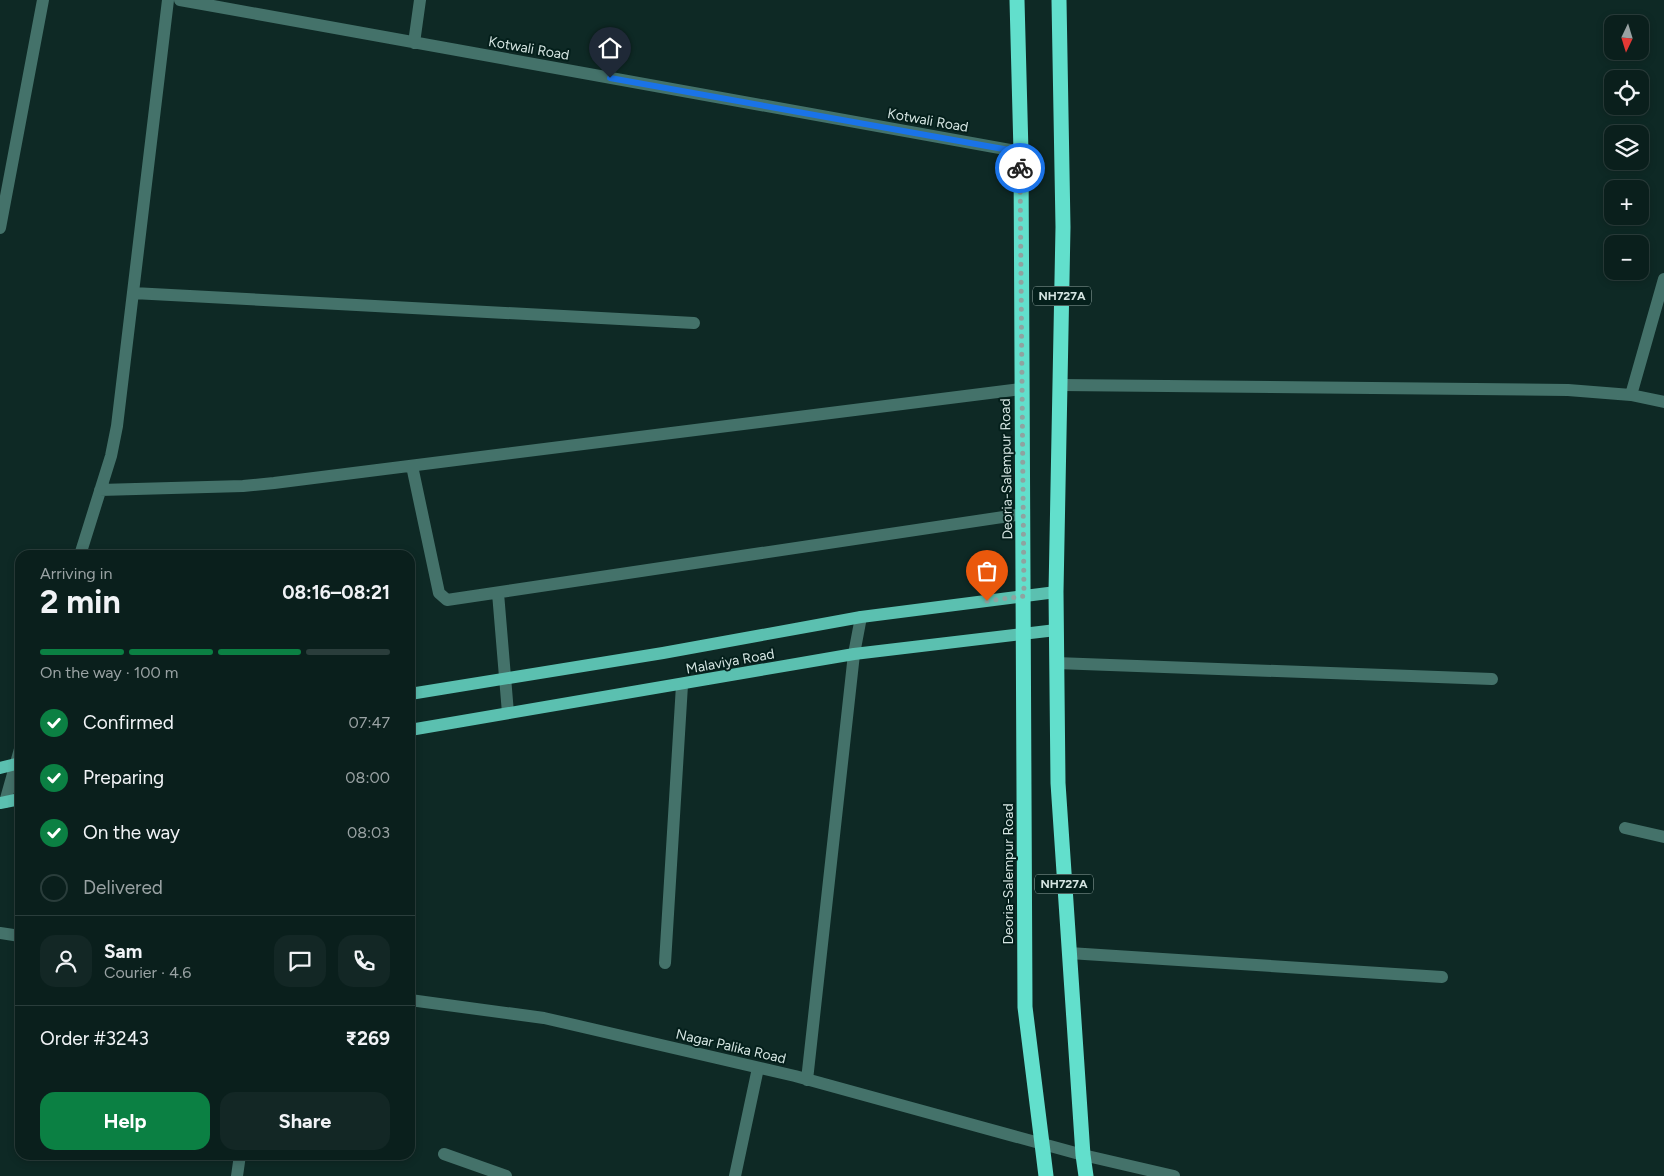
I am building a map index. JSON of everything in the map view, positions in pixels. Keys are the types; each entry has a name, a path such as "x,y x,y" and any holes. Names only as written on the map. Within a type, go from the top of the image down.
{"highway":[{"name":"Deoria-Salempur Road","path":"1018,0 1024,596 1025,1007 1046,1176"},
{"name":"NH727A","path":"1059,0 1063,227 1056,592 1058,783 1083,1155 1086,1176"}],"main road":[{"name":"Malaviya Road","path":"415,693 662,653 860,617 1056,592"},
{"name":"Malaviya Road","path":"415,729 854,654 1056,630"},
{"path":"0,768 15,765"}],"street":[{"path":"0,228 43,0"},
{"path":"82,550 111,456 117,426 168,0"},
{"name":"Kotwali Road","path":"180,0 1020,152"},
{"path":"414,42 420,0"},
{"path":"1631,395 1664,279"},
{"path":"133,293 694,324"},
{"path":"1060,385 1568,390 1631,395 1664,402"},
{"path":"100,490 243,486 1021,388"},
{"path":"412,466 439,592 447,600 1023,514"},
{"path":"498,593 508,713"},
{"path":"807,1080 854,654 860,617"},
{"path":"1056,663 1492,679"},
{"path":"665,963 682,684"},
{"path":"3,802 15,772"},
{"path":"1625,828 1664,837"},
{"path":"0,933 15,935"},
{"path":"1069,953 1442,978"},
{"name":"Nagar Palika Road","path":"415,1001 544,1018 807,1080 1083,1155 1137,1172 1174,1176"},
{"path":"735,1176 758,1068"},
{"path":"444,1154 506,1176"},
{"path":"237,1176 239,1160"}],"way so far":[{"path":"987,601 1024,596 1020,329 1020,168"}],"route":[{"path":"610,78 1020,152 1020,168"}]}
